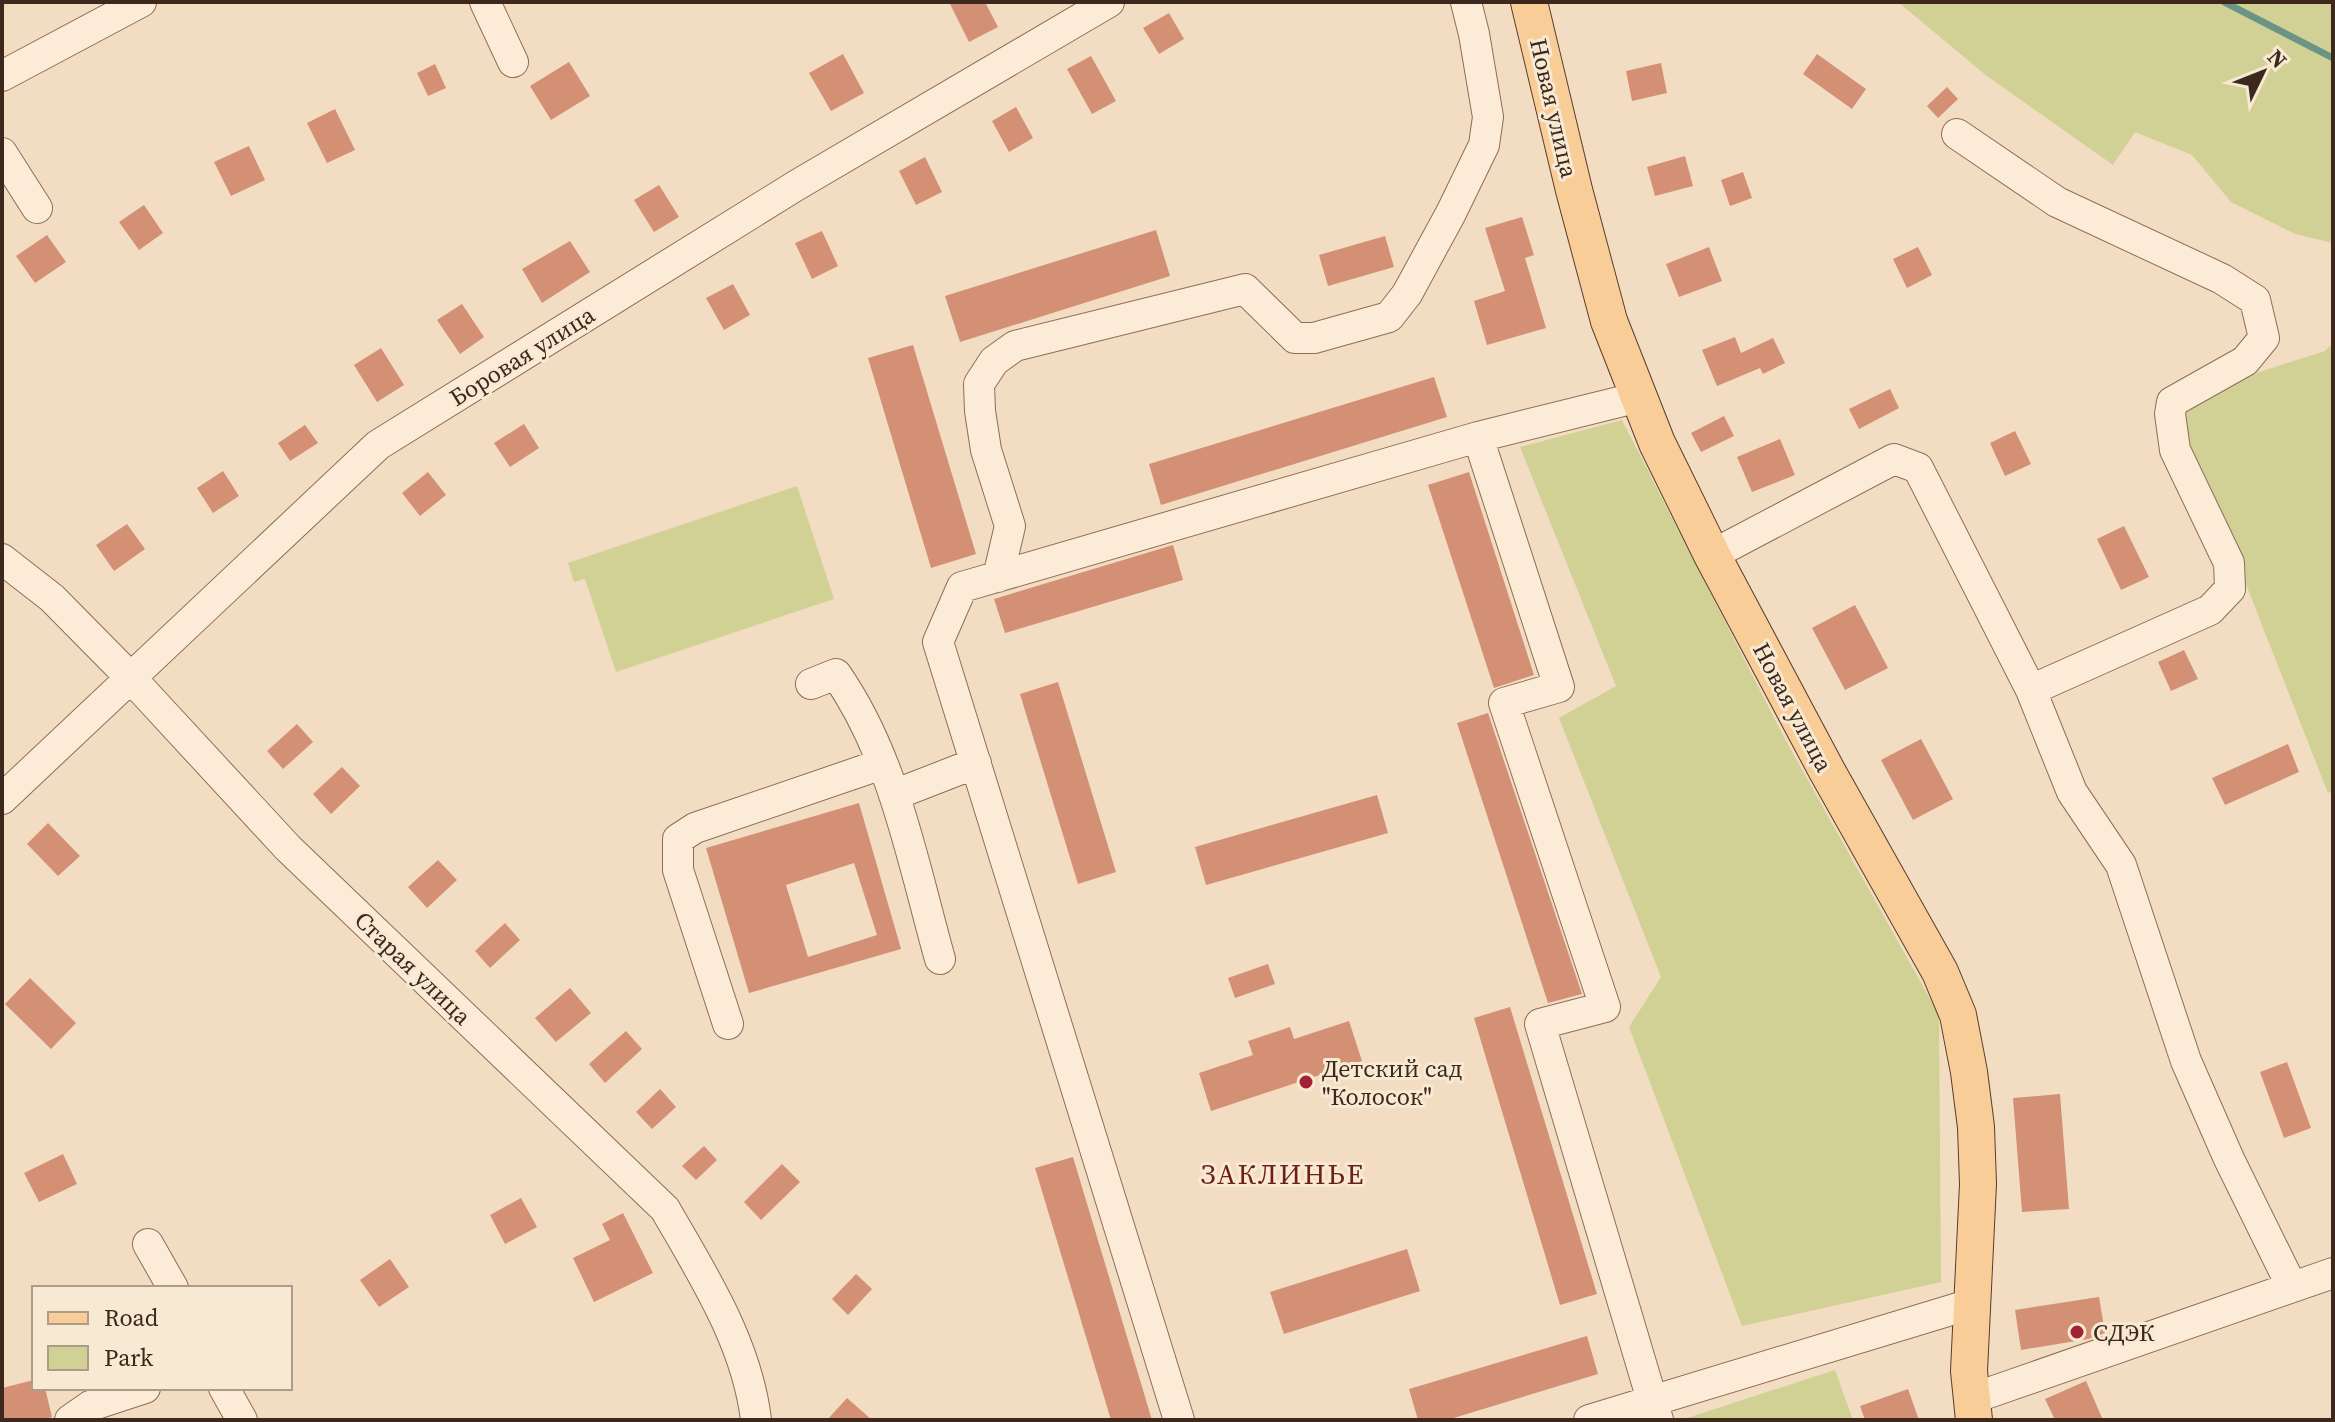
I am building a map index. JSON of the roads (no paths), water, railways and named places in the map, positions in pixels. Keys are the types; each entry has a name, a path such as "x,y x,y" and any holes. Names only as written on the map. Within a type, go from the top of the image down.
{"main road":[{"name":"Новая улица","path":"1529,2 1609,321 1657,443 1712,555 1827,771 1940,972 1958,1015 1976,1127 1978,1184 1969,1371 1973,1409"}],"street":[{"path":"2,76 141,2"},
{"path":"485,2 513,62"},
{"name":"Боровая улица","path":"2,799 378,445 797,185 1109,2"},
{"path":"998,577 1010,526 986,450 979,384 994,361 1015,346 1245,289 1295,338 1314,338 1389,317 1407,294 1484,145 1488,117 1466,2"},
{"path":"1957,134 2057,202 2222,279 2255,300 2264,338 2245,361 2172,402 2170,414 2175,450 2229,563 2230,589 2210,610 2031,690"},
{"path":"2,153 37,208"},
{"path":"1179,1420 938,642 962,587 1478,437 1639,397"},
{"path":"1478,437 1559,687 1504,703 1605,1007 1540,1024 1655,1410"},
{"path":"1712,555 1894,459 1918,468 2031,690 2072,792 2121,865 2186,1061 2229,1159 2292,1287"},
{"name":"Старая улица","path":"2,559 52,598 130,677 288,848 665,1209 707,1282 734,1339 753,1395 756,1420"},
{"path":"811,684 836,674 857,703 894,795 940,959"},
{"path":"894,795 976,763"},
{"path":"728,1024 678,870 678,839 695,828 882,764"},
{"path":"148,1244 172,1286"},
{"path":"1973,1409 2333,1273"},
{"path":"1589,1420 1655,1410 1971,1304"},
{"path":"70,1420 90,1406 139,1390"},
{"path":"225,1390 242,1420"}],"waterway":[{"path":"2224,2 2333,58"}],"place":[{"name":"Детский сад \"Колосок\"","path":"1306,1082"},
{"name":"СДЭК","path":"2077,1332"}],"district":[{"name":"ЗАКЛИНЬЕ","path":"1283,1174"}]}
